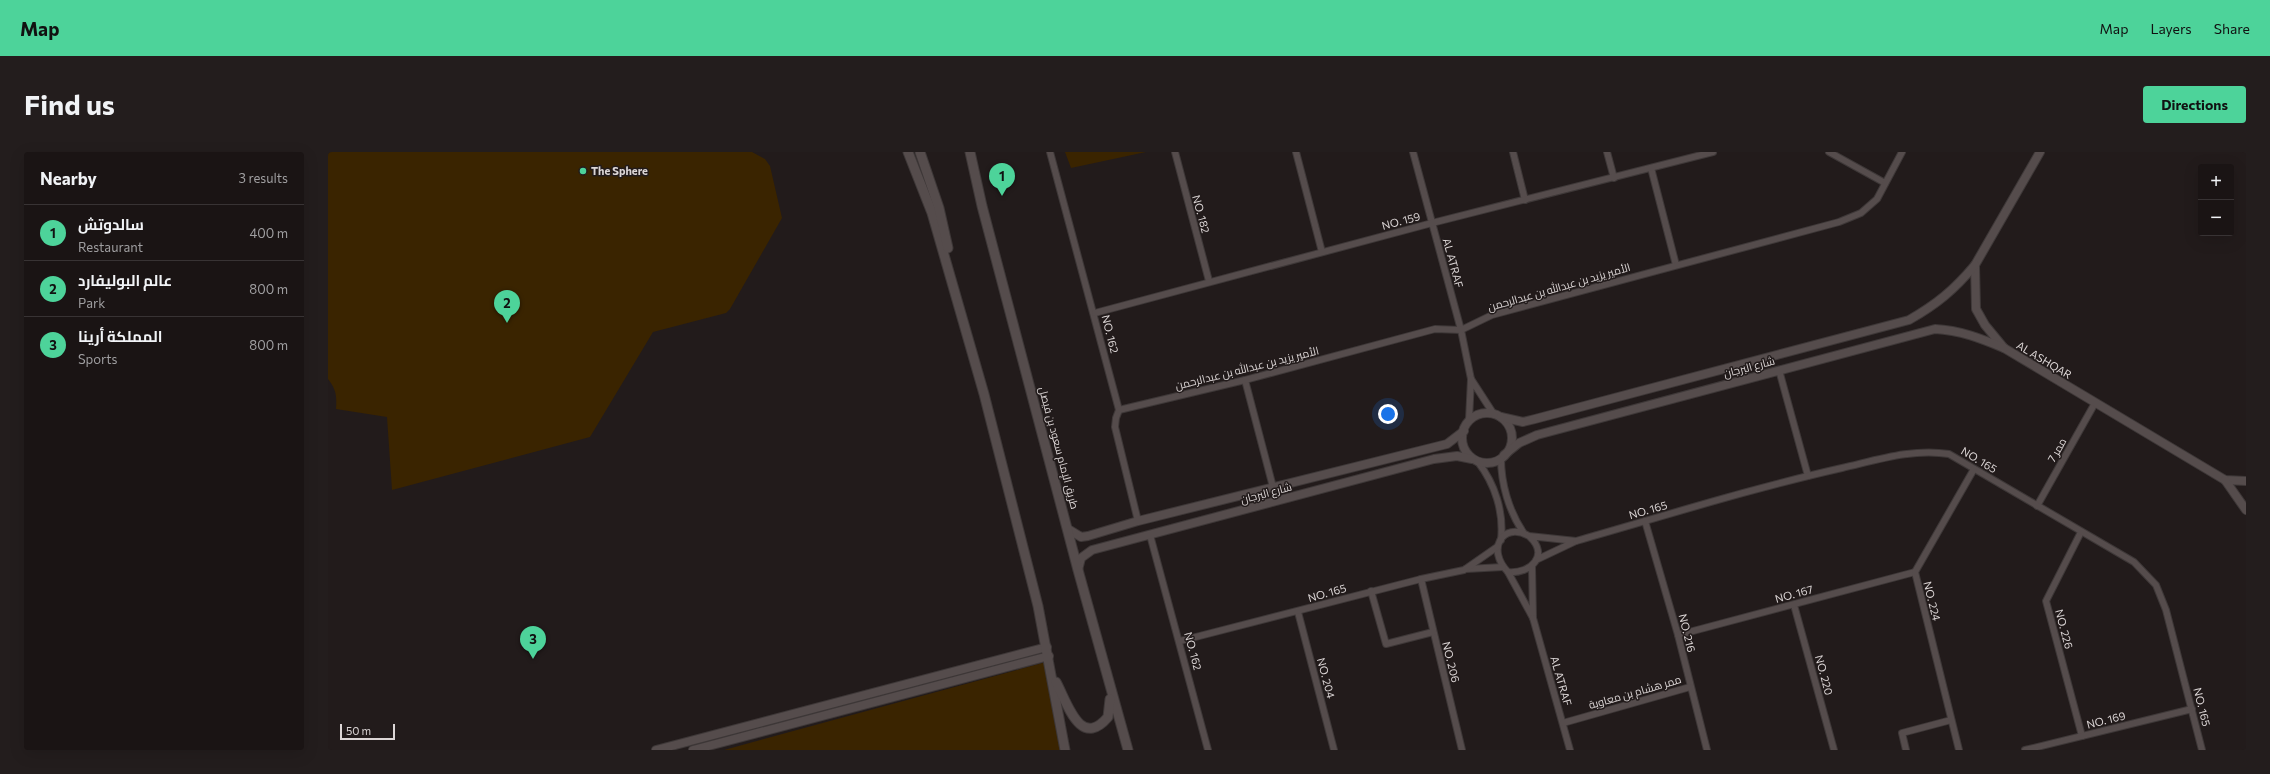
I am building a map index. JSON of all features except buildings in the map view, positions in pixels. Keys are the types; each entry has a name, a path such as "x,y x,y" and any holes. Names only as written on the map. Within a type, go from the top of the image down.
{"main road":[{"path":"908,152 932,213 984,394 1047,647 1066,750"},
{"path":"920,152 939,208 953,283"},
{"name":"طريق الإمام سعود بن فيصل","path":"970,152 982,206 1078,570 1128,750"},
{"path":"1053,676 1072,717 1080,726 1088,730 1096,729 1108,717 1111,708 1110,687"}],"street":[{"name":"NO. 162","path":"1050,152 1095,313 1120,410 1116,418 1115,427 1138,521"},
{"name":"NO. 182","path":"1175,152 1209,281"},
{"path":"1296,152 1322,252"},
{"name":"AL ATRAF","path":"1413,152 1461,330 1471,379"},
{"path":"1513,152 1525,200"},
{"path":"1607,152 1614,178"},
{"name":"NO. 159","path":"1095,313 1209,281 1432,223 1614,178 1702,153 1713,152"},
{"path":"1829,152 1885,183"},
{"name":"الأمير يزيد بن عبدالله بن عبدالرحمن","path":"1120,410 1245,380 1435,329 1461,330 1492,315 1839,222 1862,213 1877,199 1902,152"},
{"path":"1975,265 2040,152"},
{"path":"1651,168 1676,265"},
{"name":"شارع البرجان","path":"1068,529 1081,536 1088,536 1138,521 1446,444 1464,431 1469,420 1476,415 1497,415 1523,422 1909,320 1935,305 1957,286 1975,265"},
{"name":"AL ASHQAR","path":"1975,265 1976,309 1985,325 2004,348 2095,404 2225,480 2246,481"},
{"name":"شارع البرجان","path":"1078,570 1081,558 1092,550 1434,459 1457,456 1491,464 1519,443 1537,435 1935,329 1950,330 2004,348"},
{"path":"1779,370 1808,476"},
{"path":"1464,570 1505,570 1522,572 1532,566 1536,560 1537,546 1529,536 1523,532 1513,517 1502,476 1503,456 1511,443 1512,435 1509,426 1497,415 1471,379"},
{"path":"1469,420 1471,379"},
{"path":"1245,380 1273,487"},
{"name":"ممر 7","path":"2037,506 2095,404"},
{"path":"1464,431 1464,447 1490,478 1502,518 1501,540"},
{"name":"NO. 165","path":"1576,541 1808,476 1902,454 1933,451 1949,454 1964,460 1974,469 2134,562 2156,585 2166,610 2202,750"},
{"name":"NO. 224","path":"1959,750 1915,572 1974,469"},
{"path":"2225,480 2246,510"},
{"name":"NO. 216","path":"1645,521 1678,635 1707,750"},
{"path":"1505,570 1497,556 1497,547 1501,540 1509,533 1523,532"},
{"name":"NO. 226","path":"2081,532 2046,601 2082,736"},
{"name":"NO. 162","path":"1150,535 1180,641 1208,750"},
{"path":"1529,536 1576,541"},
{"path":"1536,560 1576,541"},
{"name":"NO. 165","path":"1180,641 1298,612 1421,579 1464,570 1497,547"},
{"name":"AL ATRAF","path":"1532,566 1533,618"},
{"name":"AL ATRAF","path":"1505,570 1533,618 1570,750"},
{"name":"NO. 167","path":"1678,635 1915,572"},
{"name":"NO. 206","path":"1421,579 1462,750"},
{"path":"1371,592 1386,644 1433,632"},
{"name":"NO. 220","path":"1794,605 1834,750"},
{"name":"NO. 204","path":"1298,612 1334,750"},
{"path":"656,750 1047,647"},
{"path":"693,750 1049,656"},
{"name":"ممر هشام بن معاوية","path":"1563,723 1690,687"},
{"name":"NO. 169","path":"2025,750 2192,709"},
{"path":"1906,750 1902,734 1951,720"}],"shaded area":[{"path":"328,152 752,152 765,159 770,166 782,218 730,309 726,313 653,332 590,437 392,490 387,417 336,409 335,393 333,386 328,379"},
{"path":"1065,152 1146,152 1071,168"},
{"path":"1046,662 1068,750 724,750"}],"place":[{"name":"The Sphere","path":"583,171"},
{"name":"سالدوتش","path":"1002,196"},
{"name":"عالم البوليفارد","path":"507,323"},
{"name":"المملكة أرينا","path":"533,659"}]}
